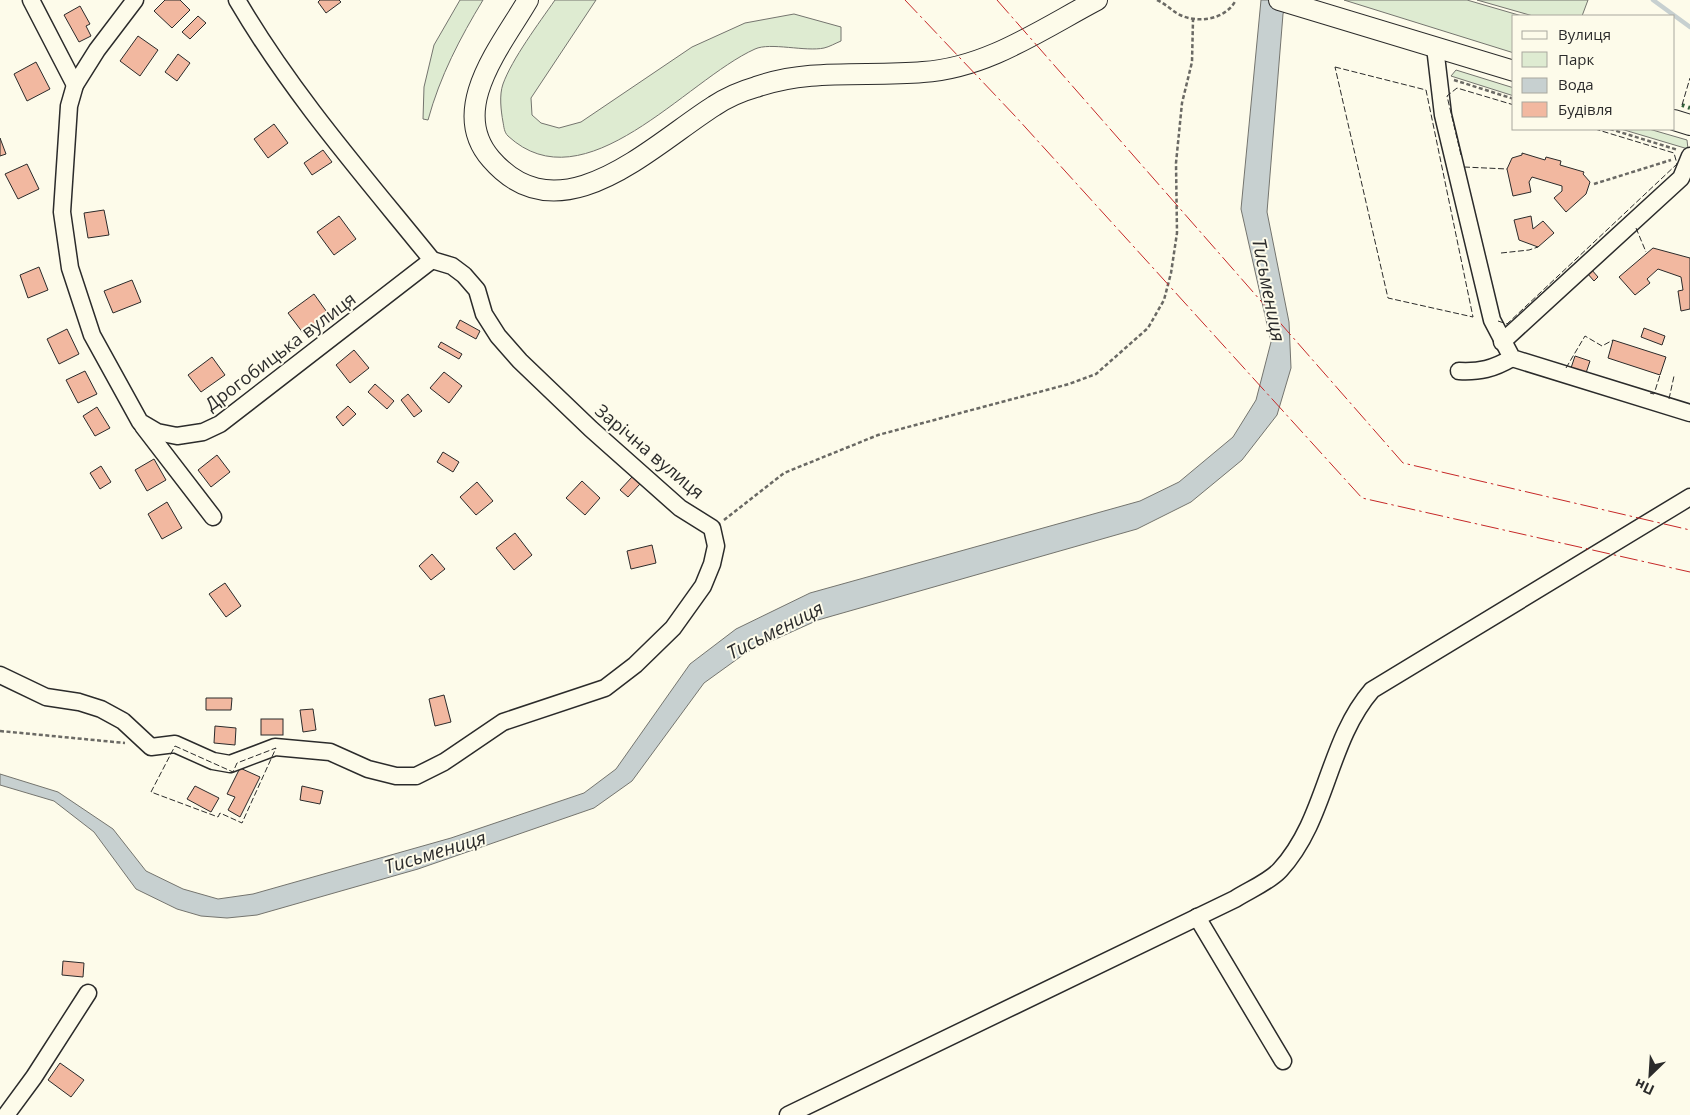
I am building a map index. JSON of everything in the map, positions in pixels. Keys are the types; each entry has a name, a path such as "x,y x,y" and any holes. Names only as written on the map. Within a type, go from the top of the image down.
{"main road":[{"path":"528,0 484,75 474,102 474,125 482,148 504,173 524,184 549,190 568,189 590,184 616,173 716,104 756,87 783,79 826,74 924,72 964,66 1017,43 1097,0"},
{"path":"1279,0 1512,70"},
{"path":"1675,120 1690,125"}],"street":[{"path":"31,0 75,85"},
{"path":"135,0 97,50 75,85 69,106 62,212 70,268 92,335 140,422 213,517"},
{"path":"237,0 255,30 318,120 432,260"},
{"path":"1435,48 1443,114 1492,320 1512,358 1690,413"},
{"path":"1502,342 1681,178 1682,155"},
{"name":"Дрогобицька вулиця","path":"140,422 157,432 177,436 203,432 220,424 432,260"},
{"name":"Зарічна вулиця","path":"432,260 452,266 464,275 477,290 484,314 498,336 520,361 591,429 680,508 712,528"},
{"path":"1459,370 1479,372 1495,368 1512,358"},
{"path":"788,1115 1235,899 1278,872 1295,852 1310,826 1340,743 1359,705 1372,690 1690,497"},
{"path":"0,675 46,697 79,702 101,709 123,721 151,747 175,744 213,762 230,764 275,747 330,752 368,769 396,776 416,776 444,762 503,722 605,688 635,665 673,628 703,586 712,564 716,546 712,528"},
{"path":"1197,917 1283,1061"},
{"path":"6,1115 34,1077 88,993"}],"path":[{"path":"1157,0 1179,14 1193,20 1211,18 1226,13 1236,0"},
{"path":"712,528 784,473 818,459 878,436 1069,384 1096,374 1148,328 1164,300 1171,273 1177,233 1176,163 1182,103 1192,62 1193,20"},
{"path":"1438,76 1512,98"},
{"path":"1613,130 1682,155"},
{"path":"1594,184 1682,155"},
{"path":"0,731 151,747"}],"green space":[{"path":"460,0 483,0 451,58 438,88 428,120 423,119 424,87 434,45"},
{"path":"555,0 596,0 531,98 532,115 541,123 559,128 581,122 692,47 745,23 794,14 841,27 841,41 816,49 770,46 755,49 728,65 634,131 602,148 569,157 538,154 506,133 501,93 507,74 526,41"},
{"path":"1344,0 1467,0 1519,15 1512,15 1512,52"},
{"path":"1477,0 1588,0 1582,15 1530,15"},
{"path":"1456,70 1512,87 1512,95 1451,76"},
{"path":"1624,130 1652,130 1687,140 1688,149"}],"water":[{"name":"Тисьмениця","path":"1261,0 1288,0 1283,14 1267,212 1289,322 1291,368 1277,415 1242,460 1191,502 1137,529 818,620 747,652 704,683 632,781 594,808 418,869 257,915 227,918 201,916 177,909 136,889 94,832 54,801 0,785 0,774 58,792 113,829 146,871 183,889 218,899 253,894 451,838 584,793 616,769 690,664 736,629 810,593 1140,501 1179,482 1233,437 1256,400 1271,342 1241,209"}],"building":[{"path":"165,0 180,0 190,10 172,28 154,11"},
{"path":"320,0 339,0 341,2 326,13 318,2"},
{"path":"80,6 90,24 86,26 91,36 79,42 64,15"},
{"path":"198,16 206,23 190,39 182,32"},
{"path":"138,36 158,50 140,76 120,61"},
{"path":"178,54 190,63 177,81 165,72"},
{"path":"36,62 50,89 27,101 14,74"},
{"path":"274,124 288,143 268,158 254,139"},
{"path":"0,138 6,154 0,156"},
{"path":"323,150 332,162 312,175 304,163"},
{"path":"1522,153 1545,160 1546,157 1561,161 1560,165 1584,172 1583,174 1590,182 1586,194 1566,212 1554,198 1562,191 1562,186 1532,177 1529,182 1531,192 1513,196 1507,169 1512,158 1522,155"},
{"path":"27,164 39,189 18,199 5,174"},
{"path":"104,210 109,235 88,238 84,213"},
{"path":"339,216 356,239 334,255 317,232"},
{"path":"1531,216 1533,229 1543,221 1554,233 1538,247 1519,240 1514,220"},
{"path":"1653,248 1690,258 1690,309 1681,311 1678,291 1683,290 1681,277 1658,269 1647,279 1650,283 1635,295 1619,277"},
{"path":"39,267 48,290 28,298 20,275"},
{"path":"1591,269 1598,277 1594,281 1587,273"},
{"path":"132,280 141,302 113,313 104,291"},
{"path":"314,294 329,315 303,333 288,313"},
{"path":"460,320 480,331 476,339 456,328"},
{"path":"1644,328 1665,336 1662,345 1641,337"},
{"path":"67,329 79,354 59,364 47,339"},
{"path":"1613,340 1666,357 1660,375 1608,358"},
{"path":"441,342 462,354 459,359 438,347"},
{"path":"354,350 369,368 350,383 336,365"},
{"path":"1575,356 1590,361 1586,373 1571,368"},
{"path":"212,357 225,375 201,392 188,375"},
{"path":"85,371 97,394 78,403 66,380"},
{"path":"444,372 462,386 449,403 430,388"},
{"path":"375,384 394,401 387,409 368,392"},
{"path":"408,394 422,411 414,417 401,400"},
{"path":"348,406 356,414 343,426 336,417"},
{"path":"97,407 110,428 95,436 83,416"},
{"path":"443,452 459,462 453,472 437,462"},
{"path":"217,455 230,472 211,487 198,470"},
{"path":"154,459 166,480 147,491 135,470"},
{"path":"101,466 111,482 100,489 90,473"},
{"path":"632,477 640,484 628,497 620,490"},
{"path":"582,481 600,498 585,515 566,498"},
{"path":"477,482 493,501 476,515 460,497"},
{"path":"167,502 182,528 162,539 148,514"},
{"path":"515,533 532,555 514,570 496,548"},
{"path":"652,545 656,563 631,569 627,551"},
{"path":"432,554 445,569 431,580 419,566"},
{"path":"225,583 241,606 226,617 209,594"},
{"path":"444,695 451,722 435,726 429,699"},
{"path":"206,698 232,698 231,710 206,710"},
{"path":"313,709 316,730 303,732 300,710"},
{"path":"261,719 283,719 283,735 261,735"},
{"path":"215,726 236,728 235,745 214,743"},
{"path":"240,768 260,777 240,817 228,810 235,797 227,794"},
{"path":"195,786 219,798 211,812 187,799"},
{"path":"302,786 323,791 320,804 300,800"},
{"path":"63,961 84,963 83,977 62,975"},
{"path":"60,1063 84,1080 71,1097 48,1080"}],"waterway":[{"path":"1653,0 1674,15"},
{"path":"1675,16 1690,27"}],"hedge":[{"path":"1682,105 1690,108"}],"fence":[{"path":"1335,67 1426,90 1473,317 1388,298 1335,67"},
{"path":"1682,105 1690,78"},
{"path":"1461,155 1447,96 1457,88 1512,104"},
{"path":"1498,321 1507,324 1677,164 1674,153 1598,130"},
{"path":"1464,167 1507,169"},
{"path":"1636,228 1646,252"},
{"path":"1501,253 1529,250 1538,247"},
{"path":"1566,368 1585,336 1602,346 1613,340"},
{"path":"1650,393 1654,394 1660,375"},
{"path":"1669,399 1674,376"},
{"path":"175,746 233,772 237,763 276,748 242,823 220,813 218,817 151,792 175,746"}],"power":[{"path":"905,0 1016,117 1362,498 1690,572"},
{"path":"997,0 1403,463 1690,530"}]}
